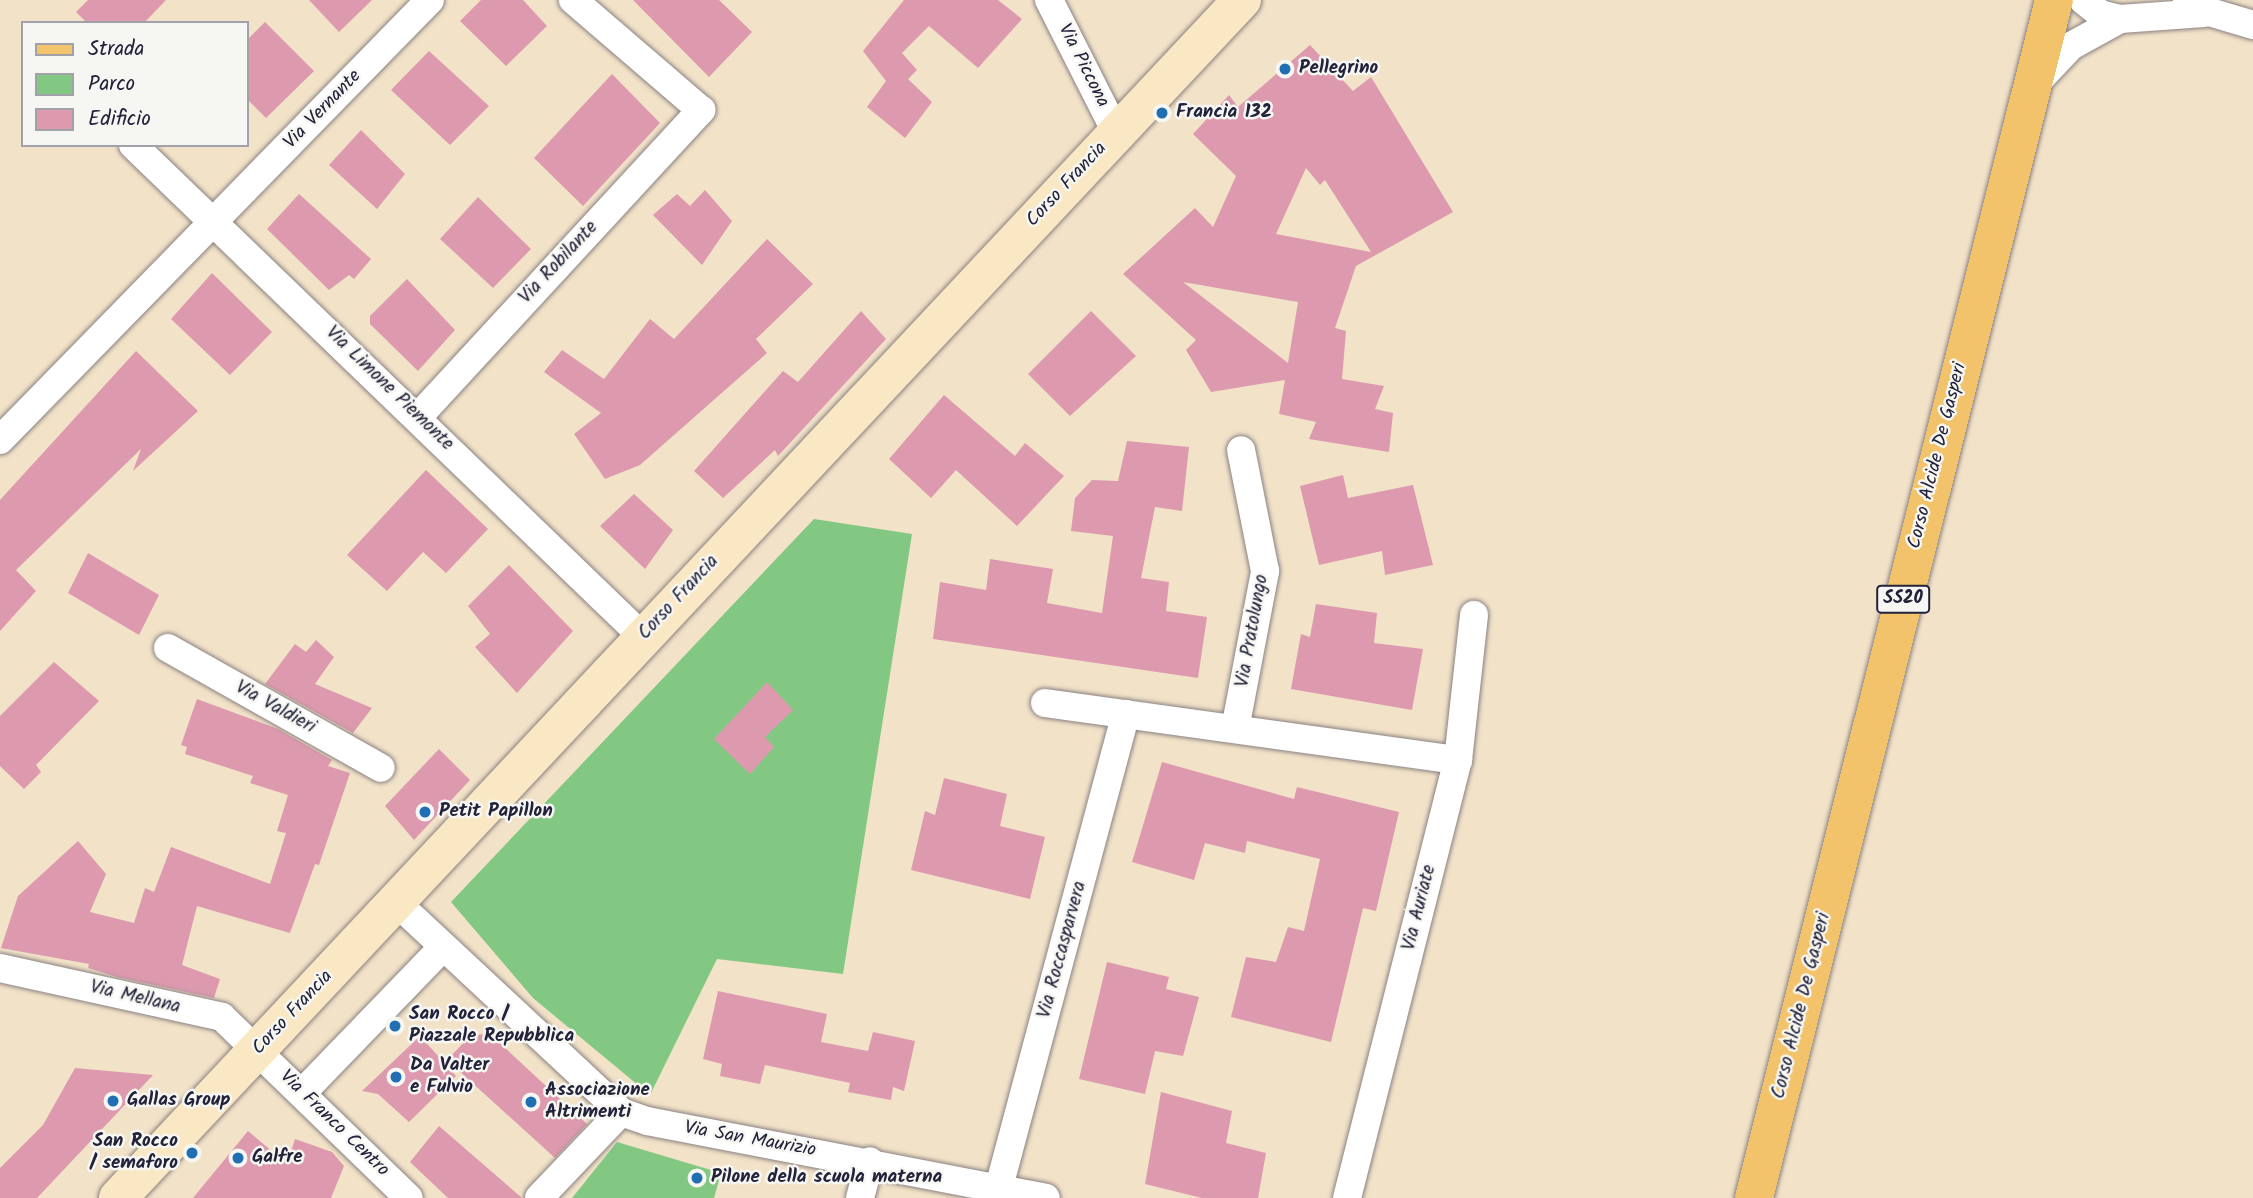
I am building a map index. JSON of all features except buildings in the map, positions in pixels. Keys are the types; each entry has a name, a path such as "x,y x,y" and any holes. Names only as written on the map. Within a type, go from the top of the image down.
{"main road":[{"name":"Corso Francia","path":"118,1198 642,636 1242,0"},
{"name":"Corso Alcide De Gasperi","path":"1755,1198 2029,89 2054,0"}],"street":[{"name":"Via Vernante","path":"0,440 430,0"},
{"name":"Via Robilante","path":"418,417 701,110 573,0"},
{"name":"Via Piccona","path":"1049,0 1116,132"},
{"path":"2083,0 2100,14 2120,19 2204,13"},
{"path":"2174,0 2204,13 2253,25"},
{"path":"2029,89 2071,46 2120,19"},
{"name":"Via Limone Piemonte","path":"135,147 216,221 642,636"},
{"name":"Via Pratolungo","path":"1235,729 1265,571 1241,450"},
{"name":"Via Auriate","path":"1347,1198 1458,760 1474,615"},
{"name":"Via Valdieri","path":"168,648 381,768"},
{"path":"1045,703 1458,760"},
{"name":"Via Roccasparvera","path":"999,1187 1126,714"},
{"path":"396,902 621,1112 539,1198"},
{"path":"302,1093 443,947"},
{"name":"Via Mellana","path":"0,968 222,1017 258,1050"},
{"name":"Via Franco Centro","path":"258,1050 410,1198"},
{"name":"Via San Maurizio","path":"621,1112 698,1132 870,1161 1046,1198"},
{"path":"860,1198 870,1161"}],"green space":[{"path":"814,519 912,534 843,974 717,959 650,1095 533,998 451,902"},
{"path":"617,1142 721,1173 714,1198 572,1198"}],"place":[{"name":"Pellegrino","path":"1285,69"},
{"name":"Francia 132","path":"1162,113"},
{"name":"Petit Papillon","path":"425,812"},
{"name":"San Rocco / Piazzale Repubblica","path":"395,1026"},
{"name":"Da Valter e Fulvio","path":"396,1077"},
{"name":"Gallas Group","path":"113,1101"},
{"name":"Associazione Altrimenti","path":"531,1102"},
{"name":"San Rocco / semaforo","path":"192,1153"},
{"name":"Galfre","path":"238,1158"},
{"name":"Pilone della scuola materna","path":"697,1178"}]}
